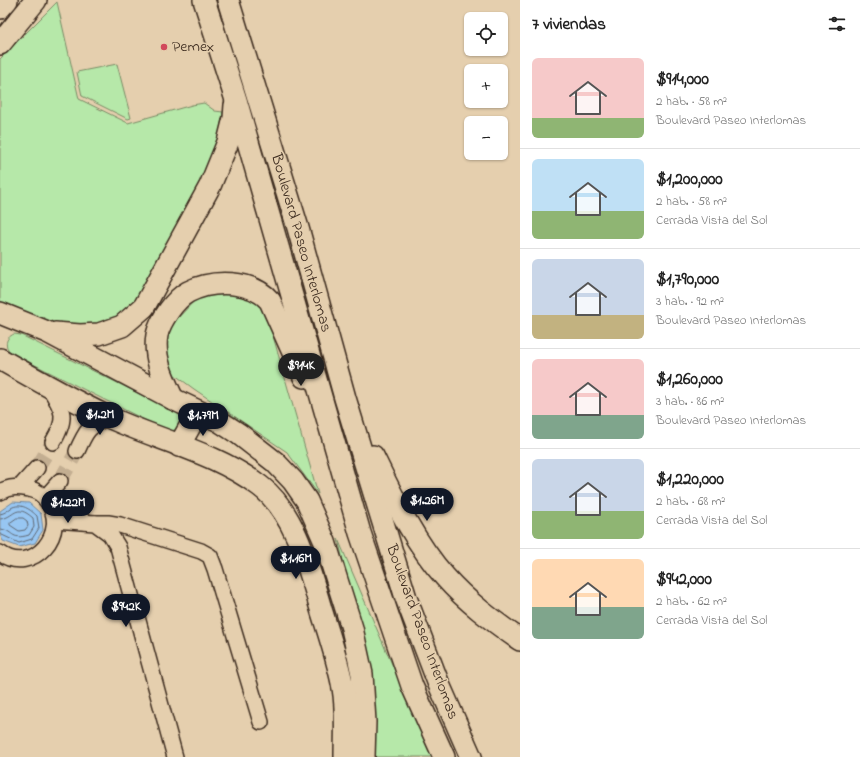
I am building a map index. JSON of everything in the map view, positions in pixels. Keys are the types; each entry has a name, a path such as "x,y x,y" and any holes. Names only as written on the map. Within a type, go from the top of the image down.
{"main road":[{"path":"0,8 7,0"},
{"path":"0,44 36,0"},
{"name":"Boulevard Paseo Interlomas","path":"204,0 236,100 360,533 412,686 444,757"},
{"name":"Boulevard Paseo Interlomas","path":"228,0 245,60 298,228 346,398 406,598 438,682 471,757"},
{"path":"47,332 80,335 99,334 122,326 144,307 210,186 228,142 234,118 236,100"},
{"path":"173,399 161,373 157,354 157,336 163,318 188,292 211,285 226,284 247,286 264,294 270,301 339,461"},
{"path":"4,317 47,332 219,422 239,434 276,462 293,480 307,501 325,542 352,628 362,674 365,722 364,757"},
{"path":"0,359 107,417 224,464 261,486 277,503 289,521 307,560 332,644 341,681 344,710 345,757"},
{"path":"346,398 396,503 420,543 450,582 483,614 520,640"},
{"path":"179,446 198,412"}],"street":[{"path":"49,386 61,407 63,424 53,442"},
{"path":"77,451 84,435 92,425 107,417"},
{"path":"20,487 36,468"},
{"path":"45,498 60,481"},
{"path":"0,492 11,488 20,487 33,490 45,498 53,512 55,520 51,540 44,549 36,555 26,559 16,559 2,556"},
{"path":"55,520 120,525 201,551 210,556 261,722"},
{"path":"95,523 110,534 118,547 175,757"}],"green space":[{"path":"57,2 79,99 128,123 204,103 215,111 223,112 216,153 139,304 120,321 80,331 52,323 0,301 0,59"},
{"path":"117,64 131,118 128,119 82,96 77,72"},
{"path":"217,291 256,298 267,315 318,494 287,452 171,372 165,352 167,334 175,321 197,298"},
{"path":"14,334 21,335 176,412 180,416 181,420 178,429 167,431 11,353 7,348 6,342"},
{"path":"338,539 432,757 374,757 375,721 373,674 362,626 349,586"}],"water":[{"path":"13,502 29,503 41,514 43,530 35,543 19,547 3,541 0,535 0,511"}],"tunnel":[{"path":"37,468 53,442"},
{"path":"60,481 77,451"}],"place":[{"name":"Pemex","path":"164,47"}]}
